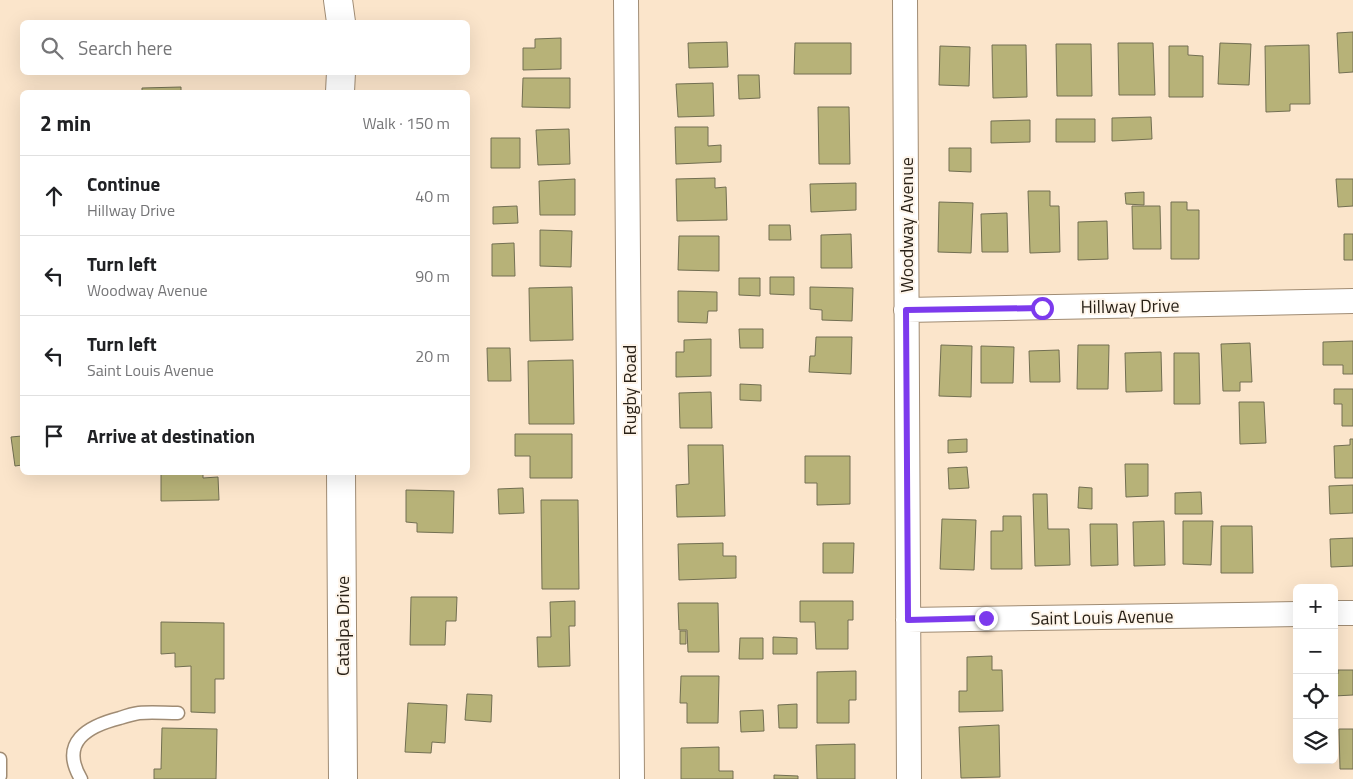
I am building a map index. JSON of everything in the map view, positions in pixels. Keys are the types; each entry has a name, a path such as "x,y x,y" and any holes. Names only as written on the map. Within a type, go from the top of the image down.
{"street":[{"path":"338,0 341,20"},
{"name":"Rugby Road","path":"626,0 632,779"},
{"name":"Woodway Avenue","path":"905,0 910,779"},
{"path":"340,90 341,75"},
{"name":"Hillway Drive","path":"906,310 1353,301"},
{"name":"Catalpa Drive","path":"341,475 343,779"},
{"path":"1338,613 1353,613"},
{"name":"Saint Louis Avenue","path":"908,620 1293,614"}],"lane":[{"path":"81,779 74,762 75,747 78,739 92,727 137,713 178,713"},
{"path":"0,759 0,776"}],"building":[{"path":"1353,32 1353,72 1339,73 1337,33"},
{"path":"561,38 561,69 523,70 523,48 535,48 535,39"},
{"path":"727,42 728,67 689,68 688,43"},
{"path":"795,43 851,43 851,74 794,74"},
{"path":"1118,43 1153,43 1155,95 1119,95"},
{"path":"1220,43 1251,44 1249,85 1218,84"},
{"path":"1056,44 1091,44 1092,96 1057,96"},
{"path":"992,45 1026,45 1027,97 993,98"},
{"path":"1309,45 1310,104 1290,104 1290,111 1266,112 1265,46"},
{"path":"940,46 970,47 969,86 939,85"},
{"path":"1169,46 1188,46 1188,55 1203,56 1203,97 1169,97"},
{"path":"738,75 759,75 760,98 739,99"},
{"path":"523,78 570,78 570,108 522,107"},
{"path":"713,83 714,116 678,117 676,84"},
{"path":"181,87 181,90 142,90 142,88"},
{"path":"818,107 849,107 850,164 819,164"},
{"path":"1151,117 1152,139 1112,141 1112,118"},
{"path":"1056,119 1095,119 1095,142 1056,142"},
{"path":"1030,120 1030,142 991,143 991,121"},
{"path":"675,127 708,127 708,146 721,145 721,162 676,164"},
{"path":"569,129 570,164 538,165 536,130"},
{"path":"491,138 520,138 520,168 491,168"},
{"path":"949,148 971,148 971,172 949,171"},
{"path":"715,178 715,188 726,187 727,220 677,221 676,179"},
{"path":"575,179 575,215 540,215 539,181"},
{"path":"1336,179 1353,179 1353,206 1338,207"},
{"path":"856,183 856,210 811,212 810,184"},
{"path":"1028,191 1050,191 1050,206 1059,206 1060,252 1030,253"},
{"path":"1144,192 1144,205 1126,204 1125,193"},
{"path":"939,202 973,203 971,253 938,252"},
{"path":"1171,202 1187,202 1187,210 1199,210 1199,259 1171,259"},
{"path":"517,206 518,223 493,224 493,207"},
{"path":"1132,206 1160,206 1161,249 1133,249"},
{"path":"1007,213 1008,252 982,252 981,214"},
{"path":"1107,221 1108,259 1078,260 1078,222"},
{"path":"769,225 790,225 791,240 769,240"},
{"path":"540,230 572,231 571,267 540,266"},
{"path":"851,234 852,268 821,268 821,235"},
{"path":"1344,234 1353,234 1353,260 1344,260"},
{"path":"679,236 719,236 719,271 678,270"},
{"path":"514,243 515,276 492,276 492,244"},
{"path":"770,277 794,277 794,295 770,294"},
{"path":"739,278 760,278 760,296 739,295"},
{"path":"572,287 573,340 530,341 529,288"},
{"path":"810,287 853,288 852,321 822,320 822,310 810,309"},
{"path":"678,291 717,292 717,311 708,311 707,323 678,322"},
{"path":"739,329 763,329 763,348 740,348"},
{"path":"816,337 852,337 851,374 809,372 810,356 815,356"},
{"path":"711,339 711,376 676,377 676,352 684,352 684,340"},
{"path":"1353,341 1353,374 1343,374 1343,365 1323,365 1323,342"},
{"path":"1250,343 1252,382 1240,382 1240,391 1223,391 1221,344"},
{"path":"941,345 972,346 971,397 939,396"},
{"path":"1078,345 1109,345 1108,389 1077,389"},
{"path":"981,346 1014,347 1013,383 981,383"},
{"path":"487,348 510,348 511,381 488,381"},
{"path":"1059,350 1060,382 1030,382 1029,351"},
{"path":"1161,352 1162,391 1126,392 1125,353"},
{"path":"1174,353 1199,353 1200,404 1174,404"},
{"path":"573,360 574,424 529,424 528,361"},
{"path":"740,384 761,385 761,401 740,400"},
{"path":"1334,389 1353,389 1353,426 1342,426 1342,404 1334,404"},
{"path":"711,392 712,428 680,428 679,393"},
{"path":"1239,402 1264,402 1266,443 1240,444"},
{"path":"515,434 572,434 572,478 530,478 530,456 515,456"},
{"path":"20,436 20,465 15,466 11,437"},
{"path":"967,439 967,452 948,453 948,440"},
{"path":"1350,439 1353,439 1353,478 1335,478 1334,446 1350,445"},
{"path":"688,445 723,445 725,516 677,517 676,485 689,484"},
{"path":"805,456 850,456 850,504 817,505 817,483 805,483"},
{"path":"1125,464 1148,464 1148,496 1126,497"},
{"path":"967,467 969,488 949,489 948,468"},
{"path":"161,475 203,475 203,478 218,477 219,500 161,501"},
{"path":"1353,485 1353,513 1330,514 1329,486"},
{"path":"1079,487 1092,488 1092,509 1078,508"},
{"path":"523,488 524,513 499,514 498,489"},
{"path":"406,490 454,491 453,533 417,532 417,523 406,522"},
{"path":"1201,492 1202,514 1175,514 1175,493"},
{"path":"1033,494 1047,494 1048,529 1069,529 1070,565 1035,566"},
{"path":"541,500 578,500 579,589 542,589"},
{"path":"1003,516 1021,516 1022,569 991,569 991,531 1003,531"},
{"path":"942,519 976,520 974,570 940,569"},
{"path":"1164,521 1165,565 1134,566 1133,522"},
{"path":"1183,521 1213,521 1211,565 1183,564"},
{"path":"1090,524 1117,524 1118,565 1091,566"},
{"path":"1221,526 1252,526 1253,573 1221,573"},
{"path":"1353,538 1353,566 1331,567 1330,539"},
{"path":"723,543 723,556 736,556 736,578 679,580 678,544"},
{"path":"823,543 854,543 853,573 823,573"},
{"path":"411,597 457,597 456,621 446,621 445,645 410,645"},
{"path":"575,601 575,626 569,626 570,666 538,667 537,637 551,637 550,602"},
{"path":"800,601 853,601 853,620 848,620 848,649 816,649 815,622 800,622"},
{"path":"678,603 718,603 719,652 688,652 687,630 679,630"},
{"path":"161,622 224,623 224,679 215,679 215,713 191,712 191,666 175,667 175,653 161,654"},
{"path":"680,631 686,631 686,644 680,644"},
{"path":"773,637 797,638 797,654 773,654"},
{"path":"740,638 763,638 763,659 739,659"},
{"path":"992,656 992,670 1002,670 1003,711 959,712 959,691 967,691 967,657"},
{"path":"1338,670 1353,670 1353,695 1338,696"},
{"path":"856,671 856,700 849,700 849,723 817,723 817,672"},
{"path":"681,676 719,676 718,723 687,723 687,703 680,703"},
{"path":"467,694 492,695 491,722 465,720"},
{"path":"408,703 447,705 445,743 432,742 431,753 405,752"},
{"path":"797,704 797,728 779,728 778,705"},
{"path":"763,710 764,731 741,732 740,711"},
{"path":"999,725 1000,777 961,778 959,727"},
{"path":"162,728 217,729 216,779 154,779 154,769 161,769"},
{"path":"1339,729 1353,729 1353,769 1340,769"},
{"path":"855,744 855,779 817,779 816,745"},
{"path":"719,747 719,771 733,771 733,779 681,779 681,748"},
{"path":"774,775 798,776 798,779 774,779"}],"route":[{"path":"986,618 908,620 906,310 1042,308"}]}
